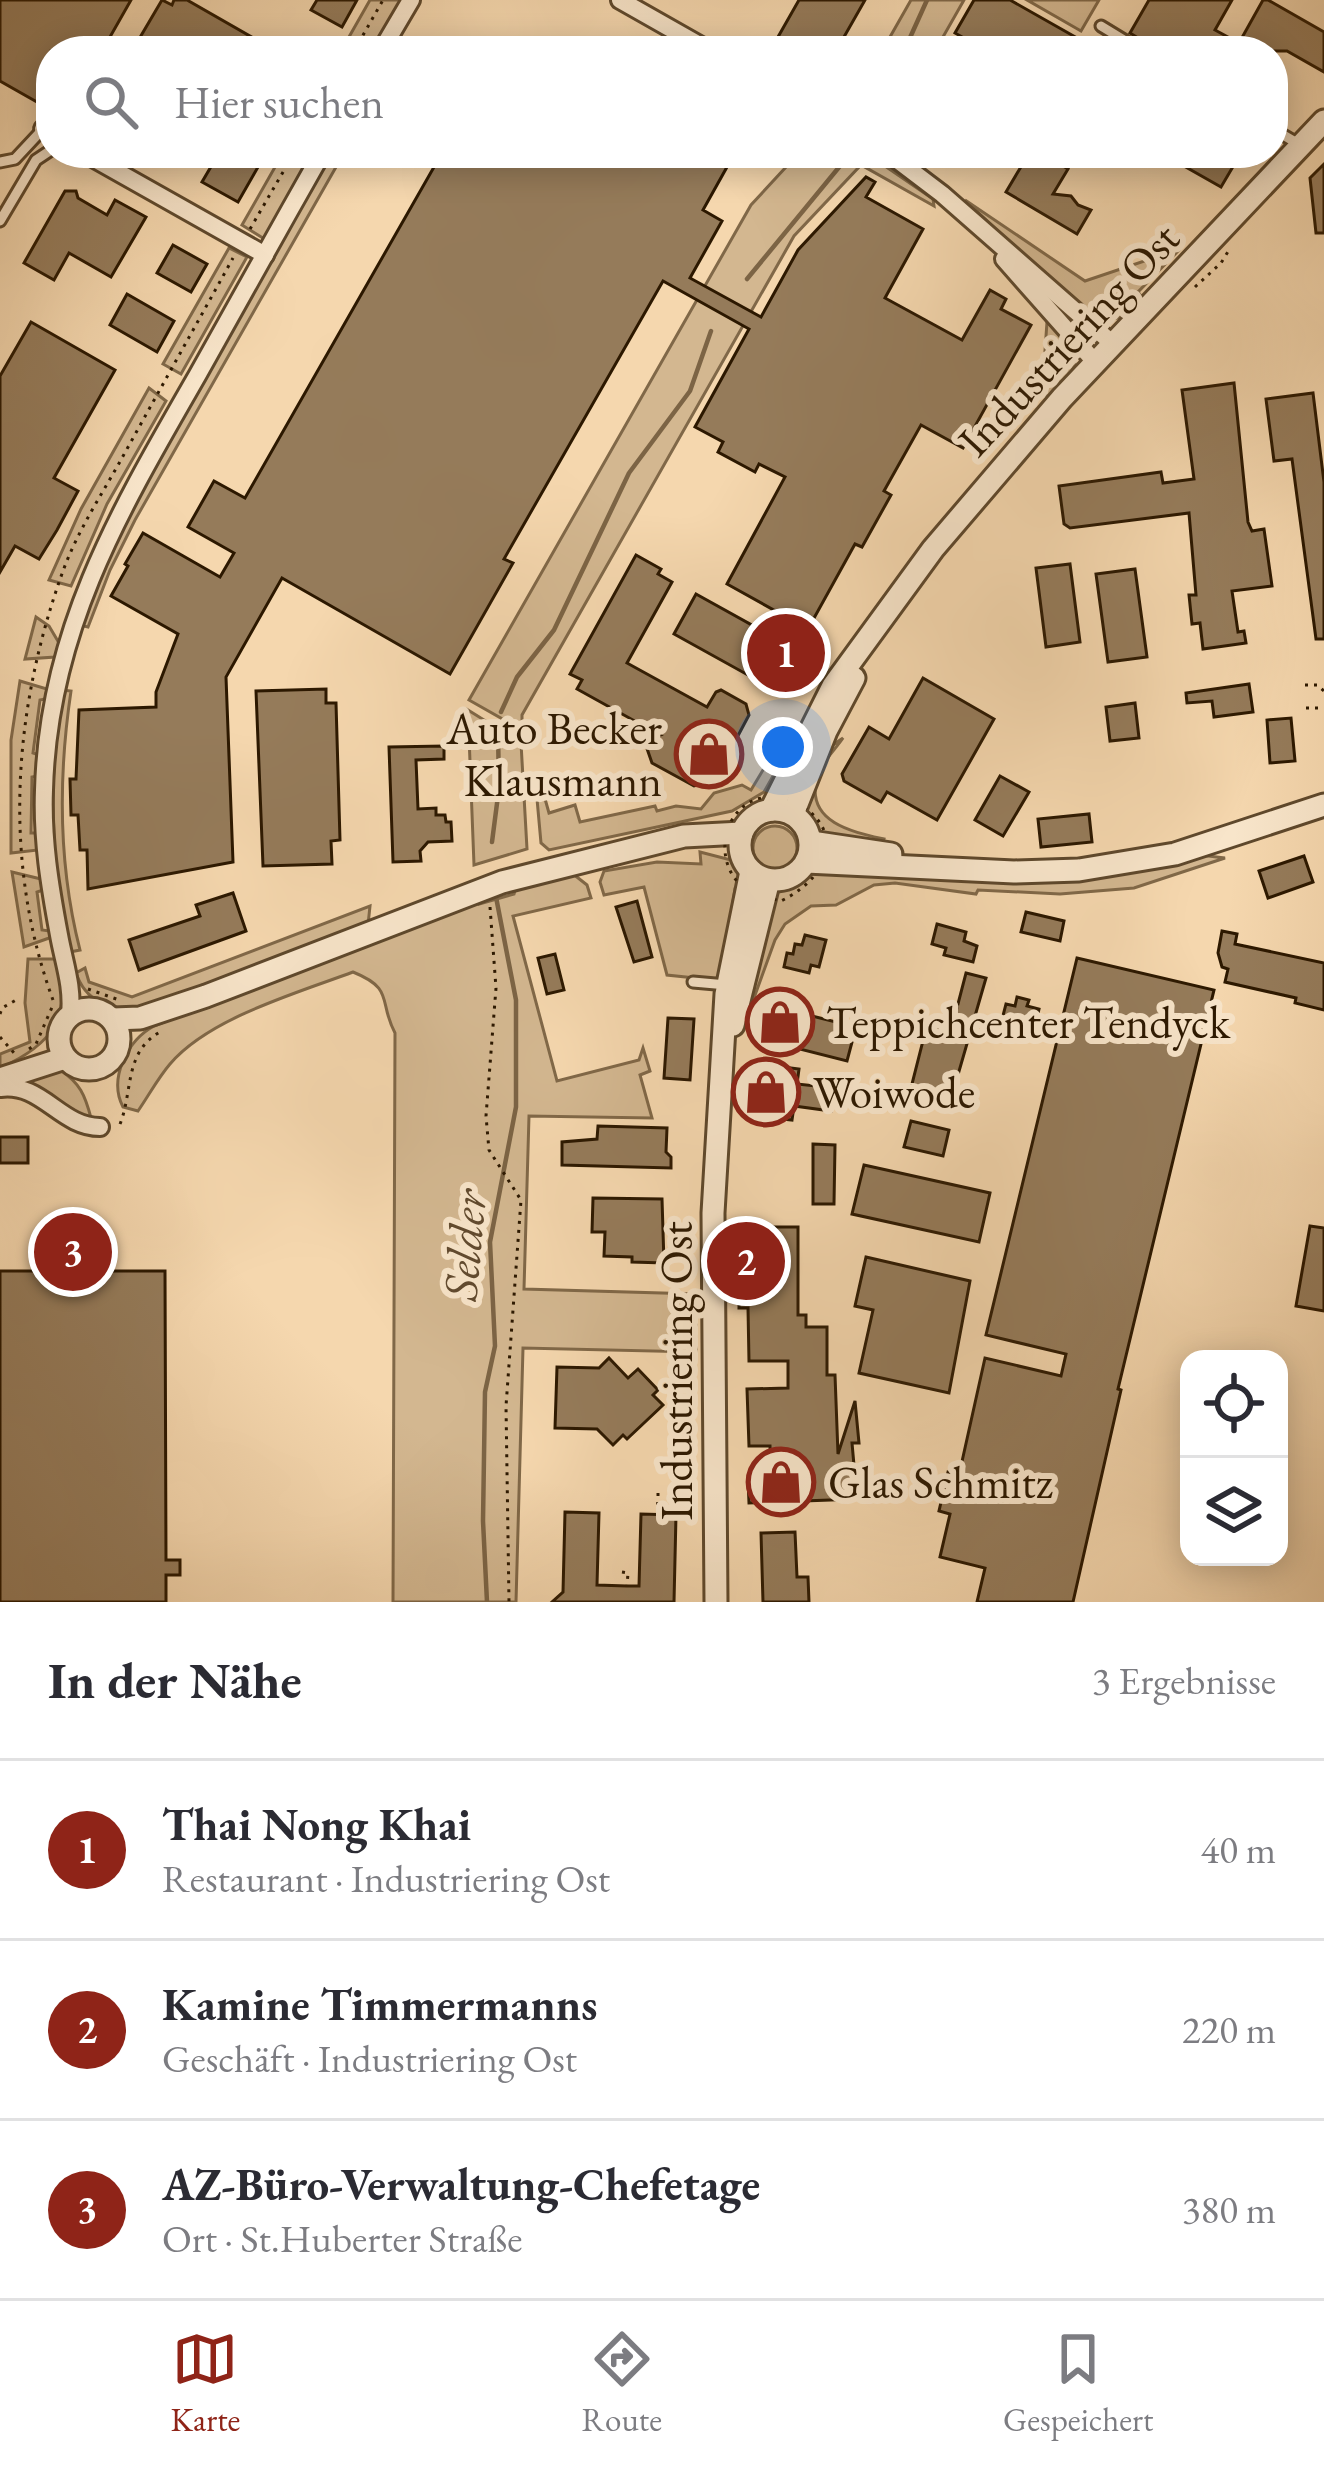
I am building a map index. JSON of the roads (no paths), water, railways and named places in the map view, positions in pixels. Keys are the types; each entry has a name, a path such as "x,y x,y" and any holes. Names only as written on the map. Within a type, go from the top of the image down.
{"street":[{"path":"390,36 411,0"},
{"path":"620,0 684,36"},
{"name":"Industriering Ost","path":"1288,161 1324,121"},
{"path":"111,168 265,255"},
{"path":"62,1048 74,1000 46,866 44,790 50,718 64,647 81,595 120,512 314,168"},
{"path":"906,168 1113,344"},
{"name":"Industriering Ost","path":"784,807 882,620 1095,362 1281,168"},
{"path":"980,230 1095,362"},
{"path":"813,846 962,869 1046,872 1132,864 1227,839 1324,805"},
{"path":"747,850 750,820 784,807 805,826 813,846"},
{"path":"74,1000 140,1018 490,886 684,836 747,850 787,879 813,846"},
{"name":"Industriering Ost","path":"716,1602 713,1213 728,985 747,850"},
{"name":"Industriering Ost","path":"722,1068 747,850"},
{"path":"120,1043 206,996"},
{"path":"62,1048 83,1069 99,1068 112,1059 120,1043 119,1011"},
{"path":"0,1076 62,1048"},
{"path":"0,1088 26,1090 72,1121 100,1126"}],"lane":[{"path":"1101,26 1117,36"},
{"path":"1288,138 1302,146"},
{"path":"0,162 15,159 36,141"},
{"path":"0,221 36,160"},
{"path":"693,982 728,985"}],"waterway":[{"name":"Selder","path":"911,36 927,0"},
{"name":"Selder","path":"747,279 838,168"},
{"name":"Selder","path":"501,712 517,677 554,630 629,473 690,391 711,331"},
{"name":"Selder","path":"492,842 499,788 498,732"},
{"name":"Selder","path":"487,1602 485,1392 495,1346 490,1242 516,1107 516,1000 496,897"}],"place":[{"name":"Thai Nong Khai","path":"786,653"},
{"name":"Auto Becker Klausmann","path":"709,754"},
{"name":"Teppichcenter Tendyck","path":"780,1022"},
{"name":"Woiwode","path":"766,1092"},
{"name":"AZ-Büro-Verwaltung-Chefetage","path":"73,1252"},
{"name":"Kamine Timmermanns","path":"746,1261"},
{"name":"Glas Schmitz","path":"781,1482"}]}
